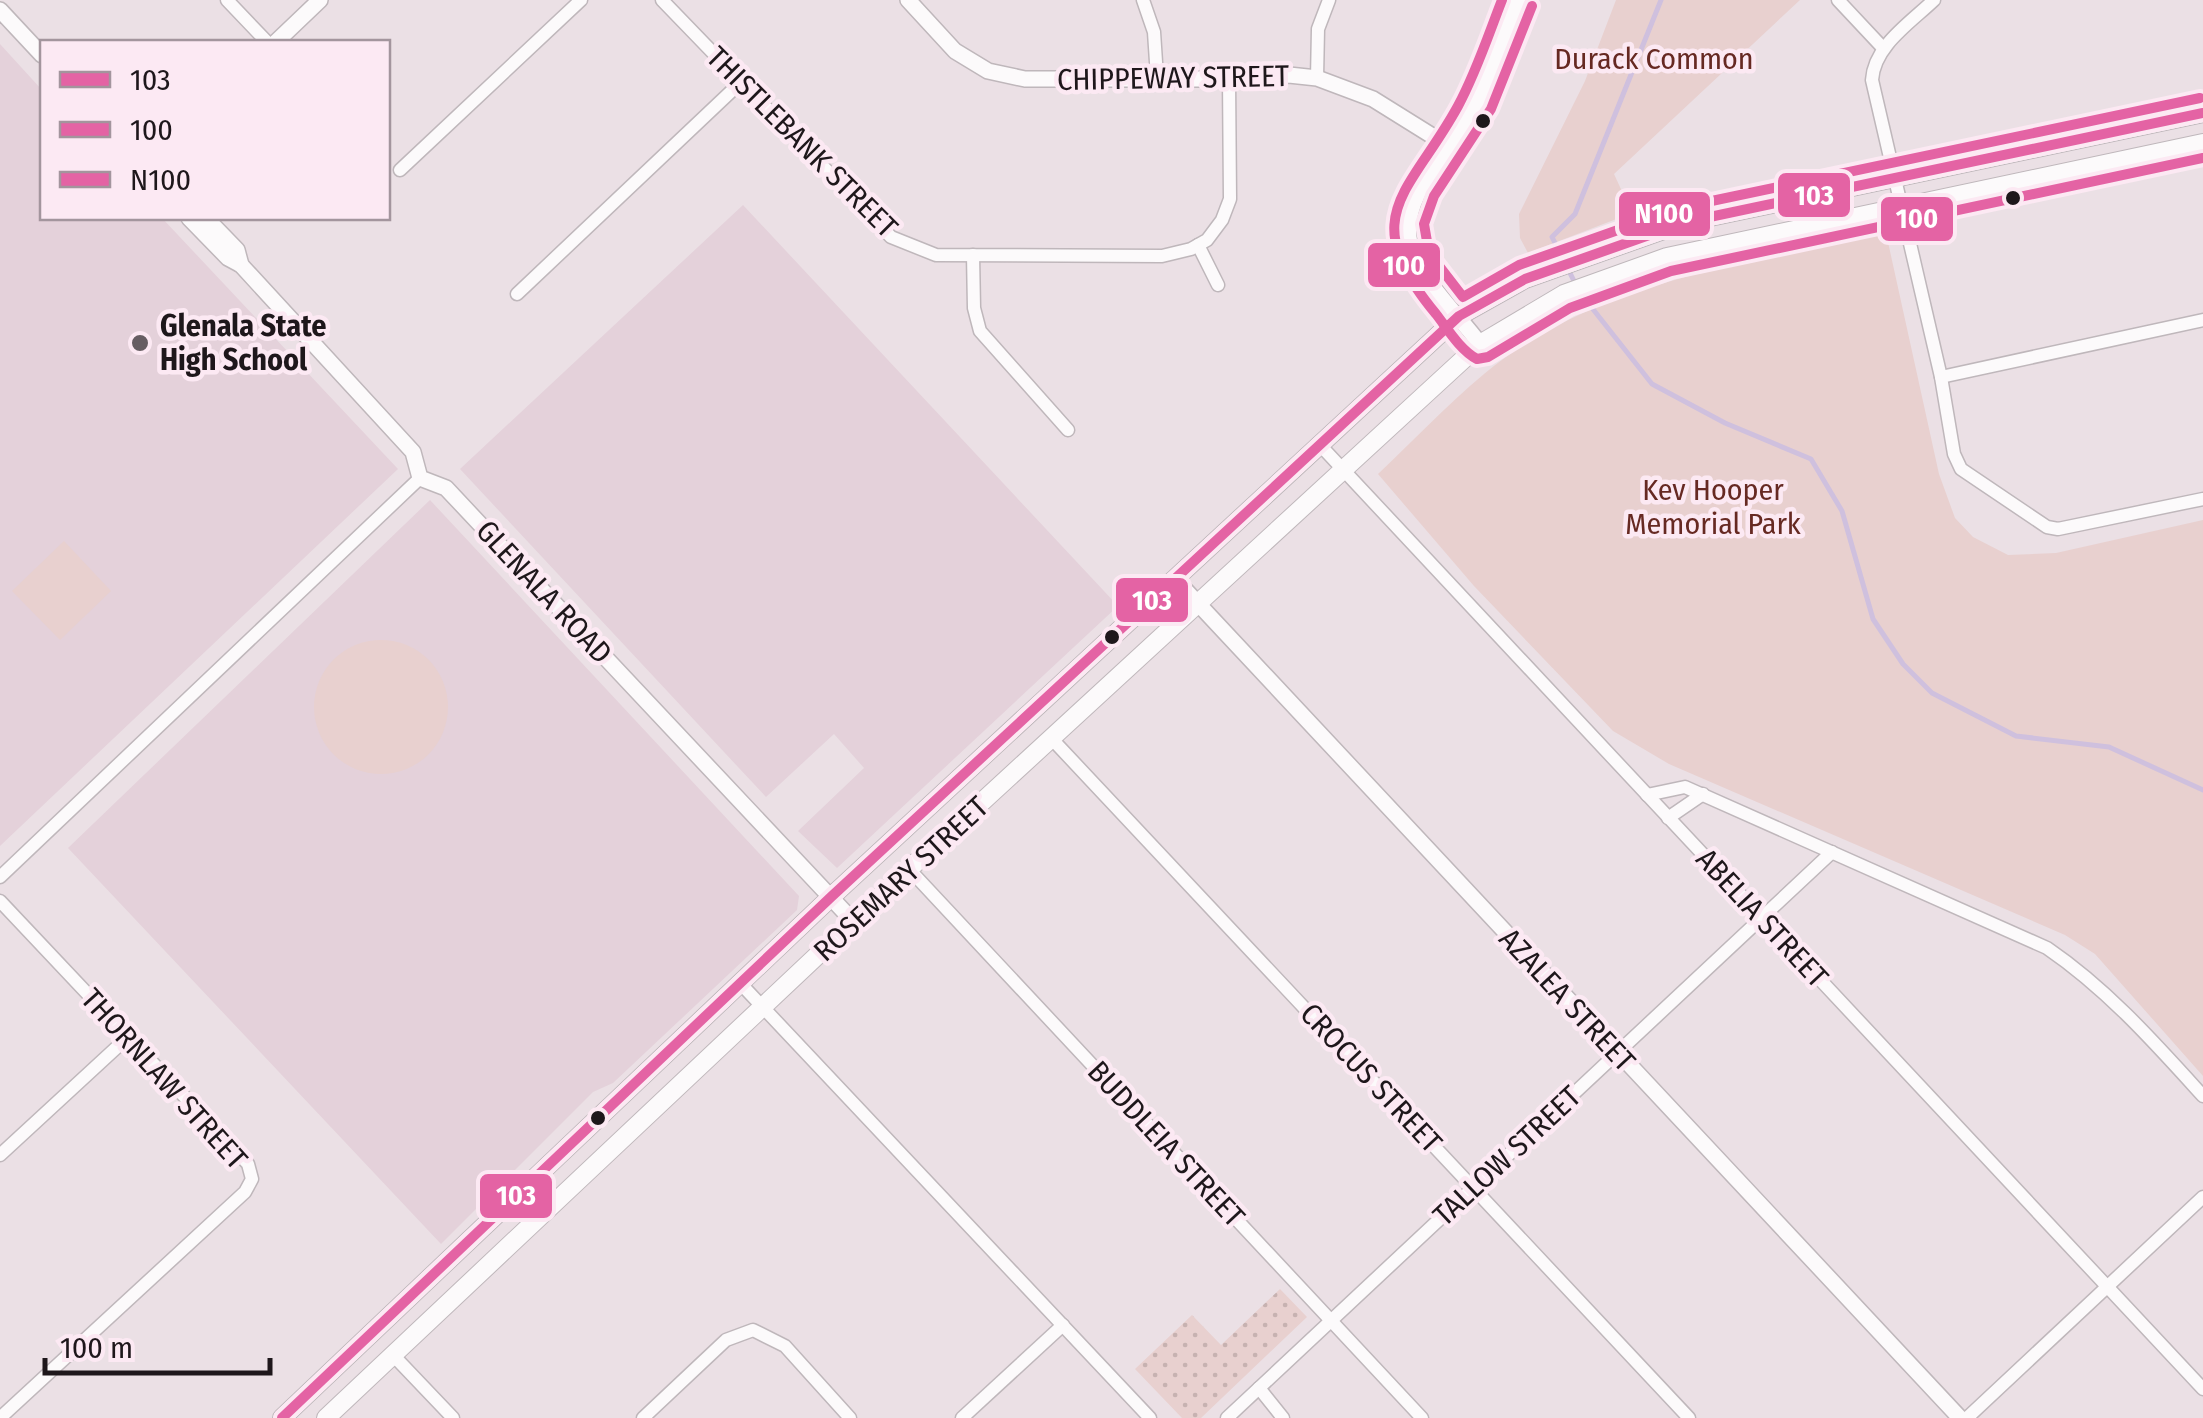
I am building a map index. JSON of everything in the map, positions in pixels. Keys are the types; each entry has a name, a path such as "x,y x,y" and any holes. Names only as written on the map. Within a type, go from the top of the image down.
{"main road":[{"name":"ROSEMARY STREET","path":"282,1418 831,897 1459,316 1553,268 1686,222 2203,114"},
{"name":"ROSEMARY STREET","path":"326,1418 909,869 1480,344 1564,294 1668,257 1902,204 2203,143"}],"street":[{"path":"227,0 265,40"},
{"path":"278,40 320,0"},
{"path":"400,170 581,0"},
{"name":"THISTLEBANK STREET","path":"662,0 891,237 936,255 1162,256 1198,246"},
{"name":"CHIPPEWAY STREET","path":"908,0 955,52 988,71 1025,80 1229,80 1289,74 1316,78 1373,98 1450,146"},
{"path":"1143,0 1154,32 1157,77"},
{"path":"1316,78 1318,28 1329,0"},
{"path":"1480,344 1416,260 1409,239 1411,214 1420,190 1471,115 1518,0"},
{"path":"1838,0 1883,48"},
{"path":"1934,0 1883,48 1872,64 1872,80 1941,377 1954,454 1962,468 2047,526 2069,528 2203,500"},
{"path":"0,10 40,54"},
{"path":"1218,286 1198,246 1222,220 1230,198 1229,80"},
{"path":"516,294 740,83"},
{"name":"GLENALA ROAD","path":"191,220 228,258 241,265 413,452 420,478 446,488 854,921"},
{"name":"GLENALA ROAD","path":"208,220 237,250 241,265"},
{"path":"973,255 974,308 980,331 1068,430"},
{"path":"1941,377 2203,320"},
{"name":"ABELIA STREET","path":"1321,446 2203,1389"},
{"path":"0,877 420,478"},
{"name":"AZALEA STREET","path":"1176,580 1617,1054 1963,1418"},
{"name":"CROCUS STREET","path":"1052,739 1689,1418"},
{"path":"1647,795 1685,787 2047,948 2085,974 2203,1096"},
{"path":"1668,818 1703,794"},
{"name":"TALLOW STREET","path":"1227,1418 1832,852"},
{"name":"BUDDLEIA STREET","path":"909,869 1422,1418"},
{"name":"THORNLAW STREET","path":"0,902 248,1164 252,1179 245,1192 0,1418"},
{"path":"741,984 1148,1414"},
{"path":"0,1155 128,1037"},
{"path":"1963,1418 2203,1198"},
{"path":"962,1418 1063,1324"},
{"path":"643,1418 726,1340 754,1330 786,1346 850,1418"},
{"path":"393,1356 452,1418"},
{"path":"1259,1388 1283,1418"}],"shaded area":[{"name":"Glenala State High School","path":"0,44 40,88 40,220 164,220 398,469 0,846"},
{"path":"743,205 1118,606 837,868 798,831 864,768 834,734 766,797 460,469"},
{"path":"430,500 799,896 797,910 613,1083 593,1092 441,1244 68,848"}],"green space":[{"name":"Durack Common","path":"1616,0 1800,0 1614,174 1632,213 1528,253 1520,238 1519,214 1585,81"},
{"name":"Kev Hooper Memorial Park","path":"1886,233 1939,474 1955,518 1973,537 2008,555 2056,553 2203,520 2203,1076 2095,954 2065,935 1669,764 1613,731 1474,586 1378,474 1484,374 1528,342 1575,317 1676,280"},
{"path":"64,541 111,591 60,640 12,591"},
{"path":"381,640 407,645 428,660 443,681 448,707 443,733 428,754 407,769 381,774 355,769 334,754 319,733 314,707 319,681 334,660 355,645"},
{"path":"1280,1289 1307,1317 1201,1418 1182,1418 1135,1369 1192,1315 1221,1345"}],"waterway":[{"path":"1576,285 1552,237 1575,214 1661,0"},
{"path":"1581,294 1652,384 1725,423 1811,459 1842,511 1873,619 1903,664 1932,693 2016,736 2109,747 2203,790"}],"transit line":[{"name":"100","path":"1502,0 1464,93 1408,184 1394,228 1398,252 1411,280 1454,338 1477,359 1488,357 1570,308 1671,271 2203,158"},
{"name":"N100","path":"1532,6 1491,109 1434,196 1424,224 1429,253 1463,297 1519,265 1683,207 2200,98"},
{"name":"103","path":"282,1418 831,897 1459,316 1525,279 1686,222 2203,113"}],"place":[{"name":"Glenala State High School","path":"140,343"}]}
